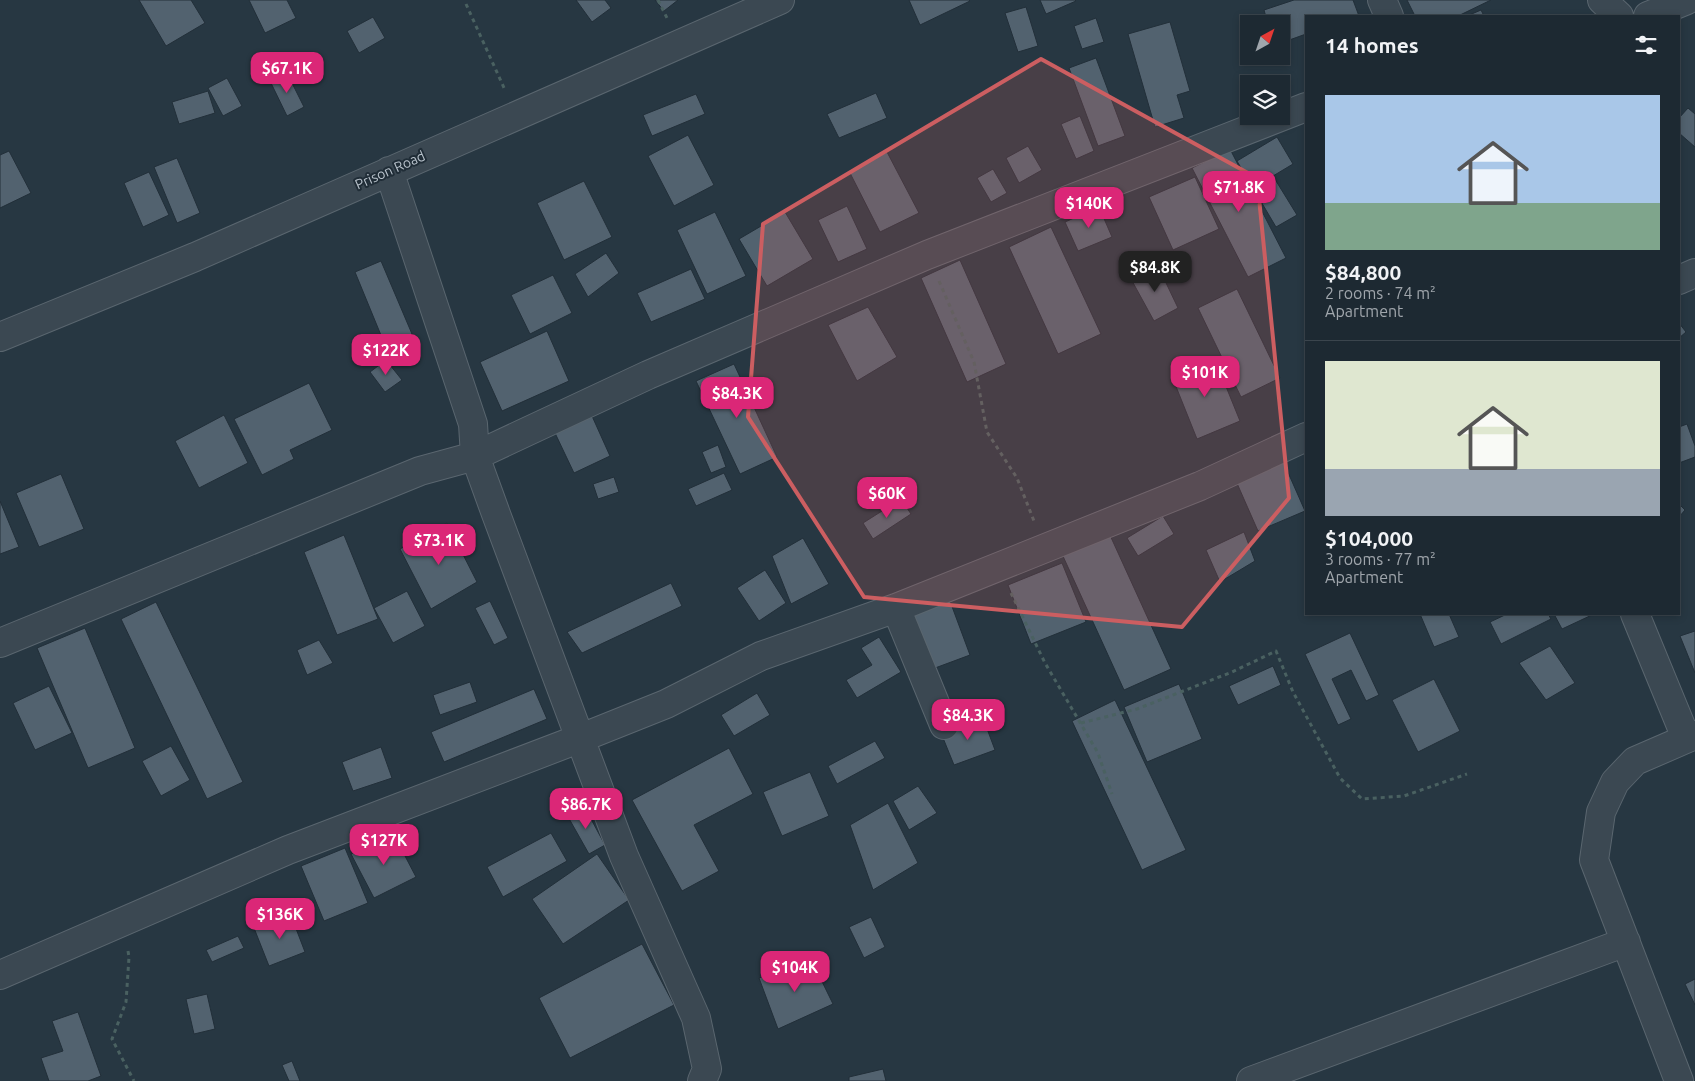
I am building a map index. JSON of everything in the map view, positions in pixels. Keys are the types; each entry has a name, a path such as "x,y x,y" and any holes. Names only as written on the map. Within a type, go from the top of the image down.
{"street":[{"name":"Prison Road","path":"0,337 195,257 388,170 780,0"},
{"path":"1382,0 1389,15"},
{"path":"1602,0 1619,15"},
{"path":"1650,15 1687,0"},
{"path":"0,643 420,471 476,456 648,375 927,255 1305,107"},
{"path":"388,170 473,424 476,456 624,856 696,1018 708,1069 702,1081"},
{"path":"1680,280 1695,273"},
{"path":"0,975 288,850 666,704 761,656 896,608 998,565 1200,486 1305,437"},
{"path":"896,608 944,726"},
{"path":"1635,615 1690,737 1635,761 1615,782 1601,812 1594,860 1680,1081"},
{"path":"1252,1081 1626,942"}],"path":[{"path":"466,4 516,116"},
{"path":"927,255 974,362 987,432 1017,478 1044,547"},
{"path":"998,565 1045,663 1098,753 1112,794"},
{"path":"1081,722 1137,709 1232,672 1276,651 1293,692 1340,778 1362,799 1404,796 1467,774"},
{"path":"122,923 129,957 128,982 126,1002 112,1039 134,1081"}],"highlighted area":[{"path":"1041,59 1257,178 1289,498 1182,627 864,597 748,417 763,224"}],"building":[{"path":"139,0 191,0 205,23 166,46"},
{"path":"249,0 287,0 296,18 265,33"},
{"path":"576,0 605,0 611,8 592,22"},
{"path":"655,0 678,0 664,11"},
{"path":"909,0 969,0 970,1 920,25"},
{"path":"1040,0 1075,0 1076,1 1046,14"},
{"path":"1294,0 1353,0 1359,15 1305,15 1305,34 1290,40 1290,15 1265,15 1264,10"},
{"path":"1407,0 1491,0 1460,15 1414,15"},
{"path":"1026,7 1038,46 1018,52 1005,13"},
{"path":"1481,10 1484,15 1469,15"},
{"path":"373,17 385,38 359,53 347,31"},
{"path":"1096,18 1104,42 1082,49 1074,26"},
{"path":"1170,22 1190,91 1177,95 1184,118 1155,127 1128,34"},
{"path":"1096,58 1125,136 1098,146 1069,68"},
{"path":"287,73 304,107 287,116 270,81"},
{"path":"227,78 242,106 223,116 208,88"},
{"path":"208,91 215,113 179,124 172,102"},
{"path":"876,93 887,118 839,138 827,114"},
{"path":"696,94 705,114 652,136 643,115"},
{"path":"1688,108 1695,114 1695,147 1680,134 1680,117"},
{"path":"1080,116 1094,151 1076,159 1061,124"},
{"path":"688,135 714,185 674,206 648,156"},
{"path":"1277,137 1293,164 1273,176 1297,215 1276,227 1237,161"},
{"path":"1028,146 1042,170 1019,183 1006,158"},
{"path":"1230,149 1286,258 1248,277 1192,168"},
{"path":"9,151 31,193 0,208 0,155"},
{"path":"887,152 919,213 880,232 849,171"},
{"path":"177,158 200,213 177,223 154,167"},
{"path":"993,169 1007,193 991,202 977,178"},
{"path":"149,172 169,215 143,227 124,183"},
{"path":"1195,177 1219,229 1173,250 1149,197"},
{"path":"584,181 612,237 564,260 537,203"},
{"path":"847,206 867,249 838,262 818,220"},
{"path":"1099,207 1112,237 1078,251 1065,222"},
{"path":"715,212 746,276 707,294 677,230"},
{"path":"785,212 813,259 767,286 739,239"},
{"path":"1051,227 1101,334 1058,354 1009,247"},
{"path":"606,253 619,273 588,297 575,274"},
{"path":"960,260 1006,364 967,382 921,278"},
{"path":"381,261 412,334 385,345 355,272"},
{"path":"1157,264 1178,308 1154,321 1131,279"},
{"path":"691,269 705,299 651,322 637,293"},
{"path":"553,275 572,313 530,334 511,295"},
{"path":"1237,289 1280,378 1241,397 1198,308"},
{"path":"868,307 897,357 857,381 828,325"},
{"path":"1680,324 1686,332 1680,337"},
{"path":"547,331 569,381 502,411 480,362"},
{"path":"1214,357 1240,421 1197,439 1171,374"},
{"path":"386,360 402,380 385,392 370,372"},
{"path":"734,364 777,457 740,474 696,381"},
{"path":"309,383 332,430 290,450 294,459 262,475 234,419"},
{"path":"224,415 248,463 199,488 175,441"},
{"path":"592,416 610,456 574,473 555,433"},
{"path":"1687,424 1695,446 1695,457 1680,463 1680,427"},
{"path":"718,445 726,467 711,473 702,452"},
{"path":"1283,461 1305,511 1258,531 1236,481"},
{"path":"724,473 732,490 696,506 688,489"},
{"path":"61,474 84,529 39,547 16,493"},
{"path":"614,477 619,492 598,499 593,484"},
{"path":"901,499 911,514 873,539 863,523"},
{"path":"0,501 19,547 0,554"},
{"path":"1680,505 1685,510 1680,516"},
{"path":"1163,516 1174,534 1138,556 1127,538"},
{"path":"447,523 477,582 431,609 400,549"},
{"path":"1244,532 1255,561 1220,582 1206,550"},
{"path":"1109,533 1171,669 1124,690 1062,554"},
{"path":"344,535 378,619 337,635 304,552"},
{"path":"803,538 829,584 791,604 772,556"},
{"path":"1062,563 1086,622 1031,644 1008,585"},
{"path":"765,570 786,603 759,621 737,588"},
{"path":"671,583 682,606 582,653 567,632"},
{"path":"407,591 425,626 393,643 374,608"},
{"path":"947,593 970,655 927,671 904,608"},
{"path":"490,601 508,638 494,645 475,608"},
{"path":"156,602 243,782 207,799 121,619"},
{"path":"1420,615 1449,615 1459,637 1434,647"},
{"path":"1505,615 1549,615 1551,619 1501,644 1490,622"},
{"path":"1555,615 1592,615 1562,629"},
{"path":"85,628 135,748 88,768 37,648"},
{"path":"1695,631 1695,673 1680,636"},
{"path":"1350,633 1379,695 1366,701 1351,670 1332,679 1351,719 1338,725 1305,654"},
{"path":"879,637 901,672 857,698 846,680 872,665 861,648"},
{"path":"319,640 333,663 307,675 297,650"},
{"path":"1550,646 1575,683 1546,700 1519,663"},
{"path":"1273,666 1281,685 1238,705 1229,686"},
{"path":"1434,679 1460,731 1418,752 1392,700"},
{"path":"470,682 477,702 440,715 433,695"},
{"path":"1179,684 1202,739 1147,762 1124,707"},
{"path":"49,686 72,733 35,750 13,703"},
{"path":"534,689 547,719 444,762 431,732"},
{"path":"757,693 770,715 734,736 721,715"},
{"path":"1115,700 1186,850 1142,870 1072,721"},
{"path":"983,718 995,750 954,765 941,733"},
{"path":"875,741 885,758 837,784 828,766"},
{"path":"171,746 190,780 161,796 142,761"},
{"path":"381,747 392,778 353,791 342,762"},
{"path":"729,748 753,794 694,825 719,871 682,891 632,800"},
{"path":"810,772 829,816 782,836 763,792"},
{"path":"918,786 937,813 909,830 893,801"},
{"path":"888,803 918,863 873,890 850,825"},
{"path":"584,806 605,845 589,854 567,815"},
{"path":"393,833 416,877 374,898 351,854"},
{"path":"551,833 567,861 503,897 487,867"},
{"path":"345,848 368,903 324,921 301,866"},
{"path":"597,854 629,900 563,944 532,899"},
{"path":"290,913 305,952 269,966 254,928"},
{"path":"871,917 885,947 864,958 849,927"},
{"path":"238,936 244,948 212,962 206,950"},
{"path":"642,944 674,1005 570,1058 539,998"},
{"path":"811,959 833,1004 778,1029 759,978"},
{"path":"1695,979 1695,1005 1685,984"},
{"path":"207,994 215,1029 194,1034 186,999"},
{"path":"78,1012 101,1076 88,1081 49,1081 41,1058 63,1051 52,1021"},
{"path":"292,1061 300,1081 289,1081 282,1065"},
{"path":"883,1069 886,1081 849,1081 849,1077"}]}
